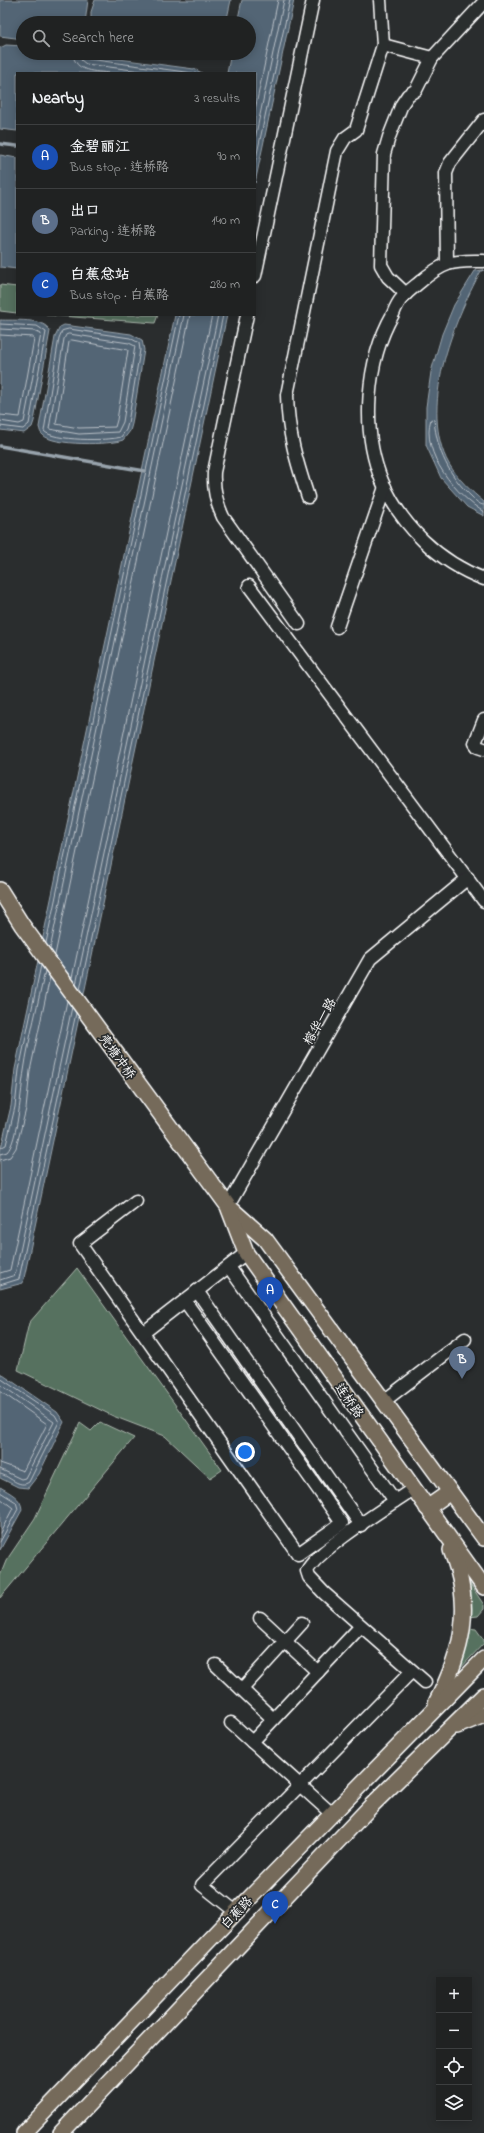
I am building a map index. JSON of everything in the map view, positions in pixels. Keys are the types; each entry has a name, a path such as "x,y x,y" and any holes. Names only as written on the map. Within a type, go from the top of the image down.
{"main road":[{"path":"0,890 22,925"},
{"path":"0,902 22,925"},
{"name":"壳塘冲桥","path":"22,925 214,1187"},
{"name":"连桥路","path":"214,1187 228,1206 265,1239 450,1492 478,1527 484,1538"},
{"name":"连桥路","path":"228,1206 246,1253 484,1588"},
{"path":"427,1508 450,1492"},
{"path":"429,1714 451,1670 459,1649 464,1626 460,1582 455,1560 445,1534"},
{"name":"白蕉路","path":"24,2133 236,1912 484,1659"},
{"path":"61,2133 367,1811 484,1695"},
{"path":"447,1731 466,1721 484,1715"}],"street":[{"path":"256,271 313,0"},
{"path":"308,497 293,449 287,422 287,395 291,369 337,150 345,138 356,130 383,45 380,0"},
{"path":"406,294 388,277 381,265 384,154 402,104 408,95 416,90 432,58 484,2"},
{"path":"383,45 432,58"},
{"path":"448,264 446,173 450,163 484,120"},
{"path":"484,261 448,264 425,278 401,299 386,326 376,357 370,387 369,418 373,450 385,487 397,508 416,533 439,556 466,572 484,579"},
{"path":"247,316 214,472 213,487 216,503 223,517 299,624"},
{"path":"337,627 385,487"},
{"path":"249,586 484,901"},
{"path":"484,720 477,734 476,743 478,747 484,749"},
{"name":"榕华一路","path":"228,1206 370,959 468,878"},
{"path":"136,1201 80,1244 298,1554 342,1523 184,1301"},
{"path":"143,1333 246,1253"},
{"path":"229,1267 395,1501"},
{"path":"197,1291 361,1525"},
{"path":"384,1402 465,1339"},
{"path":"413,1489 324,1551 307,1571 309,1577 324,1592 425,1682"},
{"path":"260,1618 318,1672"},
{"path":"242,1689 302,1623"},
{"path":"252,1742 361,1626"},
{"path":"216,1665 273,1720"},
{"path":"236,1912 202,1885 412,1671"},
{"path":"231,1723 332,1814"}],"green space":[{"path":"0,285 16,287 16,313 0,311"},
{"path":"60,316 158,316 155,323"},
{"path":"77,1268 222,1470 210,1478 165,1436 113,1416 18,1370 29,1323"},
{"path":"100,1422 134,1438 0,1598 0,1576 6,1561 35,1518 80,1423 91,1431"},
{"path":"468,1581 484,1605 484,1609 478,1616 469,1617 464,1583"},
{"path":"467,1628 476,1629 484,1640 484,1643 458,1671"}],"water":[{"path":"0,0 88,0 86,16 16,16 16,38 0,36"},
{"path":"95,0 231,0 228,16 91,16"},
{"path":"242,0 294,0 256,178 256,72 227,72 230,60 256,60 256,16 239,16"},
{"path":"6,45 16,46 16,60 126,60 194,69 200,72 16,72 16,131 0,129 0,48"},
{"path":"0,155 16,158 16,269 0,267"},
{"path":"484,270 481,271 470,292 450,340 438,392 437,418 440,442 449,464 456,475 484,502 484,516 467,507 441,478 426,445 426,407 431,372 442,334 454,305 475,271"},
{"path":"175,316 227,316 23,1283 0,1289 0,1152 11,1106 15,1069"},
{"path":"0,320 35,322 47,327 50,331 34,421 32,427 24,433 0,430"},
{"path":"64,325 131,334 142,340 144,350 132,424 130,431 123,440 95,444 69,443 49,439 41,432 39,427 55,337 60,327"},
{"path":"0,1373 57,1412 64,1422 39,1474 28,1488 18,1487 0,1478"},
{"path":"0,1487 18,1499 22,1510 0,1550"}],"waterway":[{"path":"0,144 16,146"},
{"path":"0,446 145,471"}],"place":[{"name":"金碧丽江","path":"270,1310"},
{"name":"出口","path":"462,1379"},
{"name":"白蕉总站","path":"275,1924"}]}
